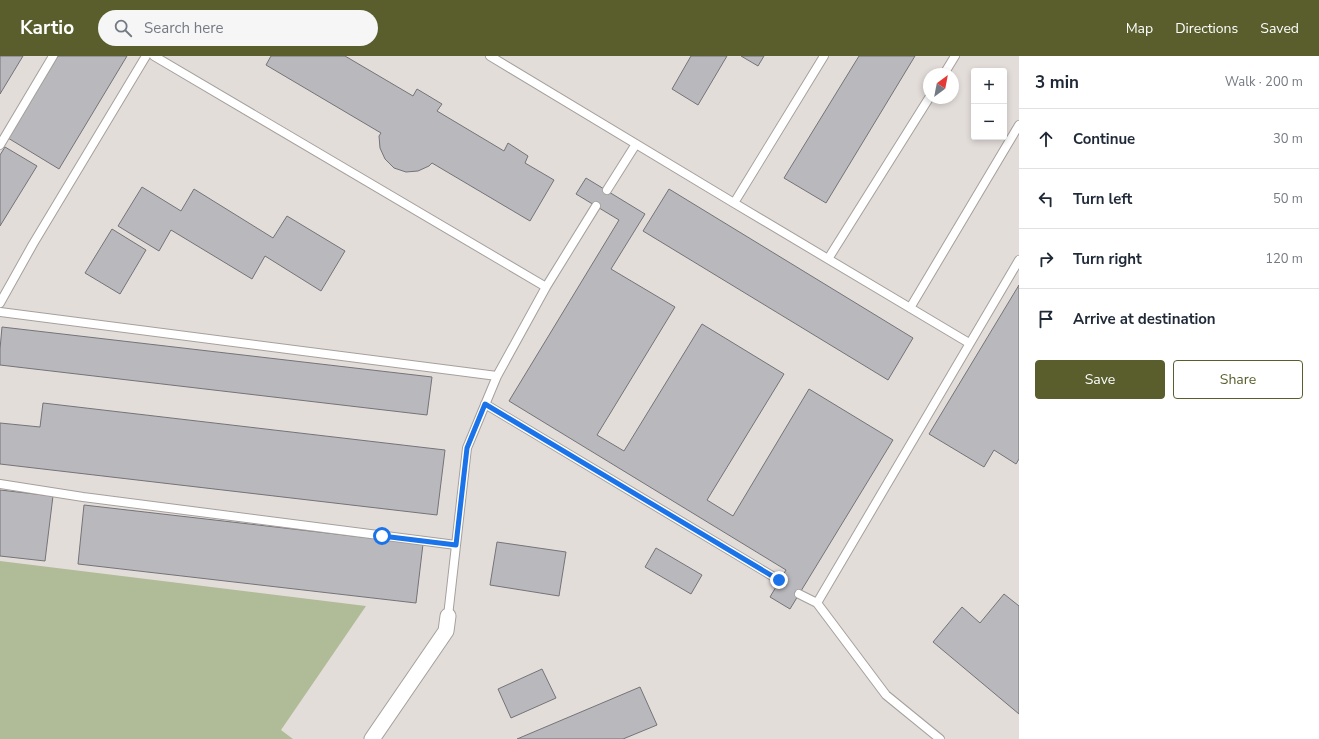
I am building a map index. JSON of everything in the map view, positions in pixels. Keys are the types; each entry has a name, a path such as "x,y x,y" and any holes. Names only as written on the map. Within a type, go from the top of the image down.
{"street":[{"path":"372,739 446,631 448,616"}],"lane":[{"path":"0,145 53,56"},
{"path":"0,303 37,237 146,56"},
{"path":"154,56 546,287"},
{"path":"490,56 734,204 969,343"},
{"path":"734,204 824,56"},
{"path":"948,68 955,56"},
{"path":"828,259 925,104"},
{"path":"910,308 1019,125"},
{"path":"607,190 636,144"},
{"path":"448,616 467,448 497,376 546,287 596,206"},
{"path":"817,603 1019,260"},
{"path":"0,312 497,376"},
{"path":"485,404 779,580"},
{"path":"0,484 83,497 456,545"},
{"path":"799,594 817,603 886,695 940,739"}],"green space":[{"path":"0,561 366,606 281,730 293,739 0,739"}],"building":[{"path":"0,56 23,56 0,94"},
{"path":"58,56 127,56 59,169 8,138"},
{"path":"271,56 345,56 413,96 417,89 442,104 437,111 504,151 508,143 528,156 525,163 554,180 530,221 432,163 418,171 406,172 394,168 385,159 380,148 379,136 381,133 266,65"},
{"path":"691,56 727,56 698,105 672,89"},
{"path":"741,56 764,56 758,66"},
{"path":"859,56 915,56 826,203 784,178"},
{"path":"5,147 37,166 0,226 0,155"},
{"path":"586,178 645,214 611,269 675,307 597,435 624,451 702,324 784,374 707,500 733,516 809,389 893,440 790,609 770,597 786,570 509,401 619,220 576,194"},
{"path":"142,187 181,211 194,189 273,238 287,216 345,251 321,291 265,256 252,279 171,230 159,251 118,226"},
{"path":"669,189 913,338 888,380 643,231"},
{"path":"112,229 146,250 120,294 85,273"},
{"path":"1019,285 1019,459 1016,464 994,450 984,467 929,434"},
{"path":"2,327 432,377 427,415 0,365"},
{"path":"43,403 445,450 437,515 0,464 0,423 40,427"},
{"path":"0,490 53,496 45,561 0,556"},
{"path":"84,505 423,544 416,603 78,564"},
{"path":"497,542 566,552 559,596 490,585"},
{"path":"656,548 702,575 691,594 645,567"},
{"path":"1004,594 1019,606 1019,714 933,642 962,607 980,623"},
{"path":"542,669 556,698 511,718 498,689"},
{"path":"640,687 657,725 623,739 517,739"}],"route":[{"path":"382,536 456,545 467,448 485,404 779,580"}]}
